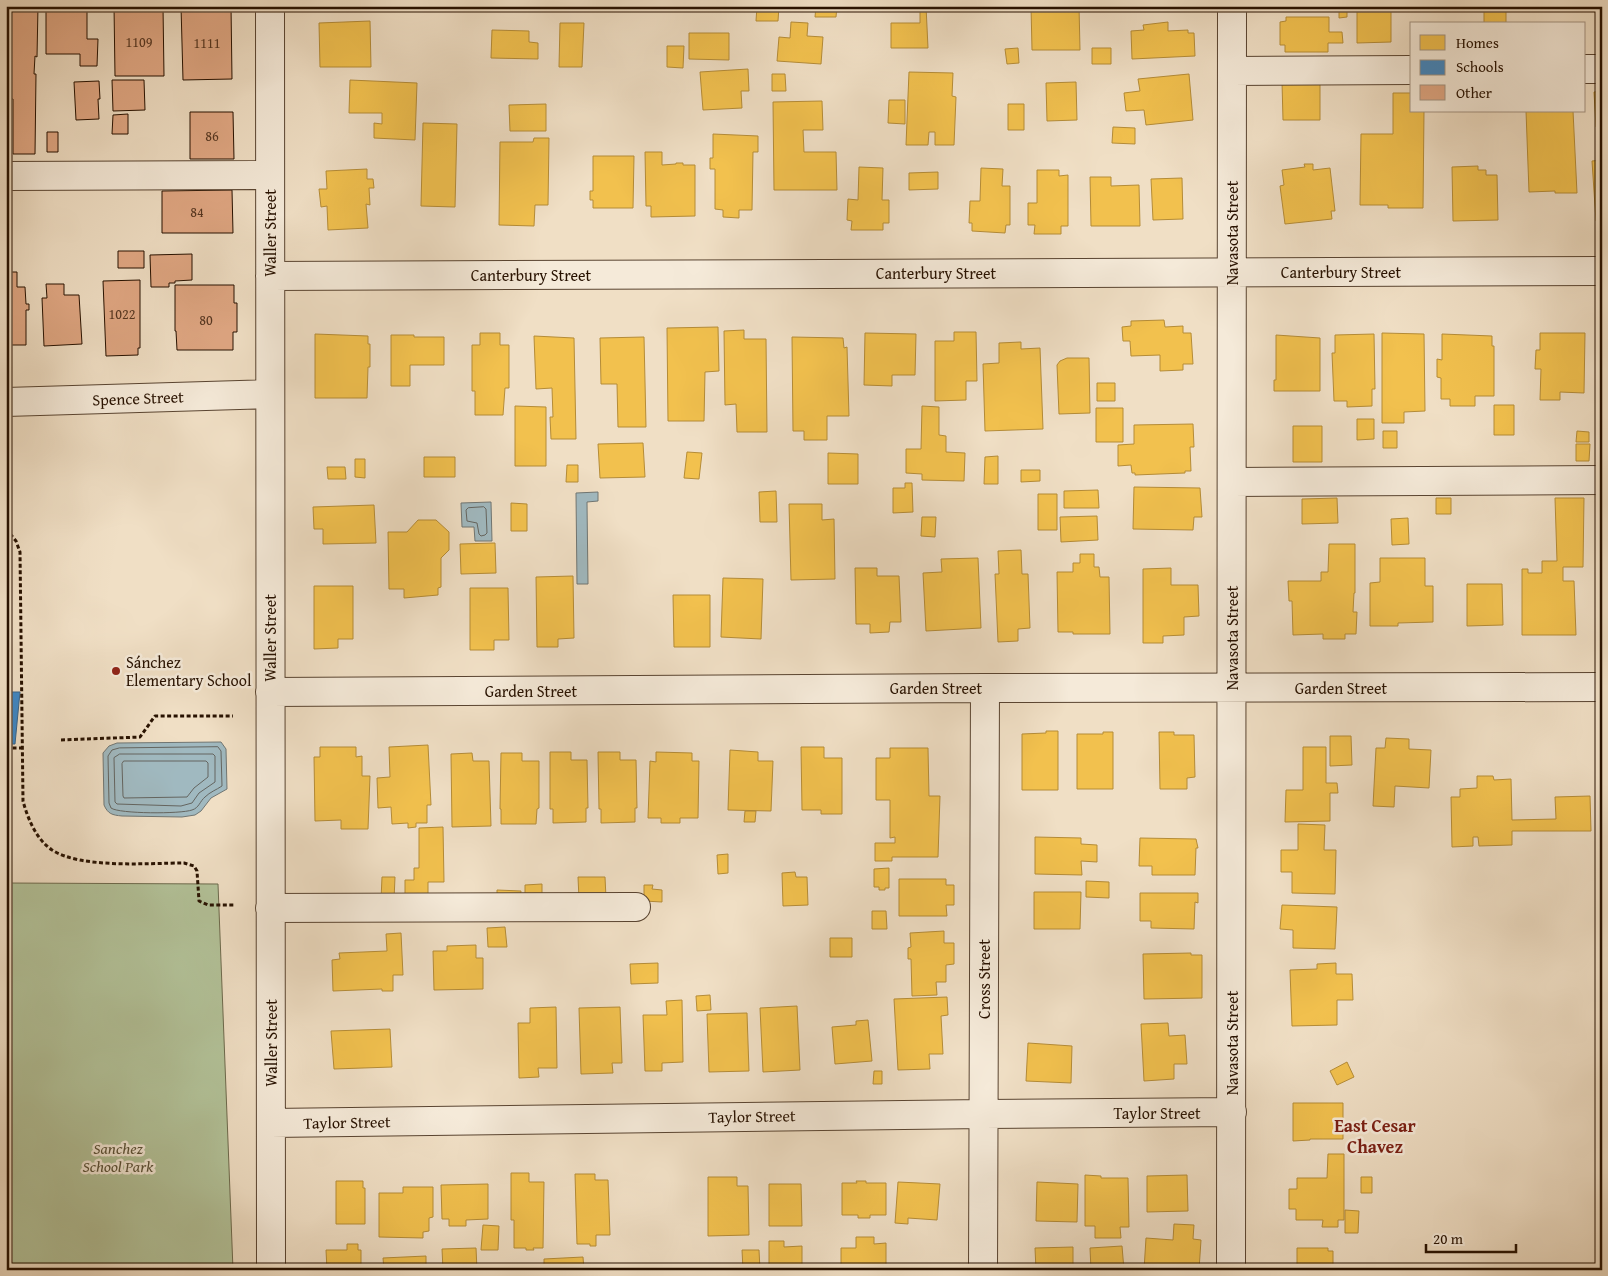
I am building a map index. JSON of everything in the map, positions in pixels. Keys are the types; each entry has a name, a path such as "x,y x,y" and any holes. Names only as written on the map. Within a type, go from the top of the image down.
{"street":[{"name":"Waller Street","path":"270,6 271,1270"},
{"name":"Navasota Street","path":"1231,1270 1232,6"},
{"path":"1586,69 1602,69"},
{"path":"1232,71 1410,70"},
{"path":"6,176 270,175"},
{"name":"Canterbury Street","path":"270,276 1602,271"},
{"name":"Spence Street","path":"6,402 269,394"},
{"path":"1232,482 1602,480"},
{"name":"Garden Street","path":"270,692 1602,687"},
{"name":"Cross Street","path":"983,1270 985,688"},
{"path":"270,908 636,907"},
{"name":"Taylor Street","path":"272,1123 1232,1112"}],"path":[{"path":"6,529 16,541 20,552 23,801 28,820 51,849 74,860 184,863 194,866 199,901 208,905 235,905"},
{"path":"61,740 140,737 155,716 233,716"},
{"path":"6,748 23,748"}],"green space":[{"name":"Sanchez School Park","path":"6,883 218,884 233,1270 6,1270"}],"water":[{"path":"598,492 598,501 587,502 588,584 577,584 576,493"},
{"path":"491,502 492,541 475,541 474,527 462,527 461,503"},
{"path":"221,742 226,749 227,789 211,798 201,811 195,815 182,817 122,816 111,814 104,805 103,753 109,746 117,743"}],"building: Homes":[{"path":"757,6 779,6 778,21 756,21"},
{"path":"816,6 837,6 836,17 815,17"},
{"path":"920,6 926,6 928,48 891,48 891,23 920,23"},
{"path":"1031,6 1079,6 1080,50 1032,50"},
{"path":"1339,6 1347,6 1347,17 1339,18"},
{"path":"1357,6 1391,6 1391,42 1357,43"},
{"path":"1484,6 1506,6 1506,22 1484,22"},
{"path":"1286,17 1329,17 1329,32 1342,32 1343,43 1328,43 1328,52 1285,52 1285,45 1280,45 1280,22 1286,21"},
{"path":"370,21 371,67 320,67 319,23"},
{"path":"791,22 808,23 807,36 823,37 821,64 777,61 779,37 790,38"},
{"path":"1168,22 1168,31 1188,30 1188,33 1194,33 1195,56 1132,59 1131,31 1144,30 1143,25"},
{"path":"560,23 584,23 582,67 559,67"},
{"path":"492,30 529,31 529,42 538,43 538,59 491,58"},
{"path":"689,33 729,33 729,60 689,59"},
{"path":"667,46 684,46 683,68 667,67"},
{"path":"1018,48 1019,63 1007,64 1005,49"},
{"path":"1092,48 1111,48 1111,64 1092,64"},
{"path":"748,69 749,91 741,91 742,108 703,110 700,72"},
{"path":"909,72 953,73 952,96 956,97 954,145 935,145 935,132 929,132 928,145 906,145"},
{"path":"772,74 785,74 786,91 772,91"},
{"path":"1189,74 1193,120 1146,125 1144,110 1126,111 1124,93 1140,91 1138,79"},
{"path":"350,80 417,83 415,140 374,138 374,123 382,124 382,113 349,113"},
{"path":"1076,82 1077,120 1047,121 1046,83"},
{"path":"1282,82 1320,82 1320,120 1283,120"},
{"path":"1602,91 1602,127 1596,127 1594,92"},
{"path":"1393,93 1410,93 1410,112 1424,112 1423,208 1388,208 1388,205 1360,205 1361,134 1393,134"},
{"path":"889,100 905,100 905,124 888,123"},
{"path":"822,101 823,130 803,130 804,152 836,152 837,190 774,190 773,102"},
{"path":"546,104 546,131 510,131 509,105"},
{"path":"1008,104 1024,104 1024,130 1008,130"},
{"path":"1526,112 1573,112 1577,193 1555,193 1555,191 1529,192"},
{"path":"423,123 457,124 455,207 421,206"},
{"path":"1113,127 1135,128 1135,144 1112,143"},
{"path":"713,134 758,136 758,152 753,152 752,210 739,210 739,218 723,217 723,210 715,209 715,169 710,169 710,158 713,158"},
{"path":"534,138 549,138 548,205 535,205 534,226 499,225 500,142 533,142"},
{"path":"645,152 662,152 662,165 683,163 683,165 695,165 695,216 651,217 651,206 646,206"},
{"path":"593,156 634,156 633,208 593,208 593,200 590,200 590,191 593,191"},
{"path":"1602,160 1602,220 1596,221 1592,161"},
{"path":"1304,164 1313,164 1313,170 1330,168 1335,211 1331,211 1332,219 1285,224 1280,186 1284,185 1282,170 1305,167"},
{"path":"1478,166 1478,170 1486,170 1486,175 1497,175 1498,220 1453,221 1452,167"},
{"path":"859,167 883,168 882,200 889,200 889,223 883,223 883,230 851,230 852,221 847,220 848,199 858,200"},
{"path":"981,168 1003,169 1002,186 1010,186 1010,225 1006,225 1005,233 972,231 972,223 969,223 970,201 980,201"},
{"path":"367,169 367,179 373,179 374,188 369,188 370,205 366,204 368,228 328,230 327,206 321,207 319,189 327,189 326,171"},
{"path":"1037,170 1059,170 1059,176 1068,175 1068,226 1061,226 1061,234 1034,234 1035,225 1028,225 1028,203 1037,203"},
{"path":"938,172 938,189 909,190 909,173"},
{"path":"1090,177 1111,177 1111,186 1139,185 1140,226 1091,226"},
{"path":"1182,178 1183,219 1153,220 1151,179"},
{"path":"1164,320 1165,327 1183,326 1183,333 1191,333 1193,364 1183,364 1183,370 1160,371 1160,355 1131,356 1130,341 1123,341 1122,327 1131,326 1131,321"},
{"path":"718,327 719,371 705,372 704,421 668,421 667,328"},
{"path":"744,330 744,339 766,339 767,432 737,432 736,404 725,405 724,331"},
{"path":"954,332 976,332 977,381 966,381 966,400 935,401 935,341 954,341"},
{"path":"480,333 500,333 500,345 509,345 509,388 505,388 503,415 475,415 475,391 472,391 472,345 480,345"},
{"path":"865,333 916,334 915,375 892,375 892,386 864,385"},
{"path":"1382,333 1424,334 1425,411 1404,412 1404,423 1382,423"},
{"path":"1540,333 1585,333 1584,393 1560,392 1560,400 1540,400 1541,369 1535,369 1536,350 1540,350"},
{"path":"315,334 368,336 370,367 368,367 367,398 315,398"},
{"path":"1374,334 1375,389 1372,389 1372,406 1347,407 1347,401 1334,401 1332,353 1335,353 1335,335"},
{"path":"1442,334 1492,336 1492,346 1494,346 1494,396 1475,396 1475,406 1450,406 1450,399 1441,399 1441,378 1437,377 1437,359 1442,360"},
{"path":"391,335 444,337 444,365 410,365 410,386 391,386"},
{"path":"1276,335 1320,338 1320,391 1274,391 1274,380 1276,380"},
{"path":"534,336 574,338 576,439 551,439 550,417 553,417 552,388 536,389"},
{"path":"644,337 646,427 618,427 617,384 601,384 600,338"},
{"path":"792,337 843,338 844,348 847,347 849,416 827,416 827,440 804,440 804,431 793,431"},
{"path":"1021,342 1021,349 1040,348 1043,429 985,431 983,364 999,363 999,343"},
{"path":"1067,358 1089,358 1090,413 1059,414 1057,365 1060,361"},
{"path":"1097,383 1115,383 1115,401 1097,401"},
{"path":"1494,405 1514,405 1514,435 1494,435"},
{"path":"515,406 546,407 546,466 515,466"},
{"path":"922,406 939,407 939,435 946,436 946,452 965,453 964,481 922,480 922,474 906,473 906,449 921,449"},
{"path":"1096,408 1123,408 1123,442 1096,442"},
{"path":"1357,419 1374,419 1374,439 1357,440"},
{"path":"1193,424 1194,447 1190,447 1191,471 1185,471 1185,473 1135,475 1135,473 1132,473 1131,465 1118,466 1118,445 1134,444 1134,425"},
{"path":"1293,426 1322,426 1322,462 1293,462"},
{"path":"1383,431 1397,431 1397,448 1383,448"},
{"path":"1577,431 1589,432 1589,442 1576,442"},
{"path":"643,443 645,477 600,478 598,444"},
{"path":"1576,444 1590,444 1589,461 1576,461"},
{"path":"687,452 702,453 699,479 684,478"},
{"path":"828,453 858,454 858,484 828,484"},
{"path":"998,456 998,484 984,484 985,457"},
{"path":"424,457 455,457 455,477 424,477"},
{"path":"355,459 365,459 365,478 355,477"},
{"path":"567,465 578,465 578,482 566,482"},
{"path":"327,467 345,467 346,479 328,479"},
{"path":"1021,470 1040,470 1040,481 1021,482"},
{"path":"905,483 912,483 913,512 893,513 893,488 905,488"},
{"path":"1134,487 1200,488 1202,517 1194,517 1193,530 1133,529"},
{"path":"1098,490 1099,508 1064,508 1064,491"},
{"path":"776,491 777,522 760,522 759,492"},
{"path":"1038,494 1057,494 1057,530 1038,530"},
{"path":"1337,498 1338,523 1302,524 1302,499"},
{"path":"1436,498 1451,498 1451,514 1436,514"},
{"path":"1555,498 1584,498 1583,567 1563,567 1563,581 1574,581 1576,635 1522,635 1522,569 1528,569 1528,573 1542,573 1542,561 1557,561"},
{"path":"511,503 527,504 527,531 511,531"},
{"path":"789,504 822,504 822,520 834,519 835,579 791,580"},
{"path":"374,505 376,543 323,544 323,529 314,529 313,507"},
{"path":"1097,516 1098,540 1061,542 1060,517"},
{"path":"922,517 936,517 935,537 921,536"},
{"path":"1408,518 1409,544 1392,545 1391,519"},
{"path":"418,520 436,520 449,532 449,550 441,558 441,587 438,588 438,595 404,598 404,589 389,589 388,532 407,532"},
{"path":"495,543 496,573 461,574 460,544"},
{"path":"1329,544 1355,544 1353,612 1357,612 1356,634 1345,634 1345,639 1323,639 1323,634 1293,635 1292,601 1289,601 1288,581 1321,581 1321,572 1328,572"},
{"path":"1021,550 1022,574 1028,574 1030,628 1018,629 1018,641 998,642 995,574 999,574 998,551"},
{"path":"1080,554 1094,554 1094,567 1099,567 1100,577 1109,577 1110,634 1058,632 1057,572 1073,572 1073,563 1080,563"},
{"path":"978,558 981,628 926,631 923,573 942,572 941,559"},
{"path":"1380,558 1425,558 1425,586 1433,586 1433,622 1398,623 1398,626 1370,626 1370,583 1380,582"},
{"path":"855,568 877,568 877,576 899,576 901,622 890,622 889,632 870,633 870,624 856,624"},
{"path":"1171,568 1171,585 1198,585 1199,616 1184,617 1184,635 1163,636 1163,643 1143,643 1143,569"},
{"path":"573,576 574,638 558,639 558,647 537,647 536,577"},
{"path":"723,578 763,579 761,639 721,637"},
{"path":"1467,584 1502,584 1503,625 1467,626"},
{"path":"314,586 353,586 353,639 338,639 338,648 314,649"},
{"path":"470,588 508,588 509,640 494,640 494,650 470,650"},
{"path":"673,595 710,595 710,647 674,647"},
{"path":"1046,731 1058,731 1058,790 1022,790 1022,734 1046,733"},
{"path":"1103,732 1113,732 1113,789 1077,789 1077,734 1103,734"},
{"path":"1159,732 1174,732 1174,735 1194,735 1195,777 1187,778 1187,789 1160,789"},
{"path":"1330,736 1351,736 1352,765 1330,766"},
{"path":"1386,738 1409,739 1409,749 1431,750 1429,788 1395,786 1394,807 1373,806 1376,748 1385,748"},
{"path":"428,745 431,805 427,805 427,823 416,823 416,827 408,828 408,823 392,824 391,807 378,808 377,778 390,777 389,747"},
{"path":"320,747 356,747 356,757 362,756 362,776 370,776 368,829 341,829 341,820 315,821 314,757 320,757"},
{"path":"801,747 824,747 824,758 842,758 842,814 821,814 821,810 802,810"},
{"path":"1303,747 1326,747 1326,783 1337,783 1338,793 1330,793 1330,821 1285,822 1286,790 1303,790"},
{"path":"890,748 928,748 929,796 940,796 938,857 892,857 892,861 875,861 875,843 895,843 895,837 890,838 890,800 876,800 876,758 890,758"},
{"path":"730,750 758,752 758,761 773,761 771,811 728,810"},
{"path":"550,752 571,752 571,760 587,760 588,808 586,808 586,822 553,823 553,809 550,809"},
{"path":"598,752 620,752 620,760 636,760 637,808 635,808 635,822 601,823"},
{"path":"656,752 692,753 692,761 699,761 698,818 680,818 680,823 661,823 661,818 648,818 650,761 656,762"},
{"path":"472,753 473,761 489,761 491,826 452,827 451,754"},
{"path":"501,753 522,753 522,761 539,761 539,808 537,809 536,824 501,824"},
{"path":"1477,776 1493,776 1494,780 1511,779 1512,820 1556,819 1555,797 1590,796 1591,831 1512,831 1512,845 1479,846 1478,837 1473,837 1473,846 1452,847 1451,797 1460,797 1460,789 1477,788"},
{"path":"1600,804 1602,804 1602,822 1600,822"},
{"path":"745,811 756,811 755,822 744,822"},
{"path":"1298,824 1325,825 1324,850 1336,850 1335,894 1292,893 1292,872 1281,872 1281,850 1298,850"},
{"path":"443,827 444,882 428,882 428,895 405,895 405,880 414,880 414,868 419,868 419,828"},
{"path":"1035,837 1081,838 1081,844 1097,845 1097,862 1081,861 1082,875 1035,874"},
{"path":"1140,838 1196,839 1198,848 1196,848 1195,875 1152,875 1152,866 1139,866"},
{"path":"728,854 728,873 718,874 717,855"},
{"path":"889,868 889,888 879,890 879,887 874,887 874,869"},
{"path":"795,872 796,877 807,877 808,905 783,906 782,873"},
{"path":"382,877 395,877 394,900 381,900"},
{"path":"578,877 605,877 606,898 579,899"},
{"path":"899,879 946,879 946,885 954,885 954,905 946,905 947,916 899,916"},
{"path":"1086,881 1109,882 1109,898 1086,897"},
{"path":"542,884 542,898 525,898 525,885"},
{"path":"644,885 653,885 652,889 662,890 662,902 644,901"},
{"path":"497,890 521,891 520,901 497,901"},
{"path":"1034,892 1081,892 1080,929 1034,929"},
{"path":"1140,893 1198,893 1198,903 1195,902 1194,929 1151,928 1151,921 1140,921"},
{"path":"1282,905 1337,907 1335,949 1293,948 1293,930 1280,929"},
{"path":"872,911 886,911 887,929 872,929"},
{"path":"505,927 507,947 488,947 487,928"},
{"path":"944,931 944,943 954,943 954,964 946,965 946,982 936,982 937,995 912,996 911,959 908,959 908,948 911,947 910,933"},
{"path":"401,933 403,975 393,975 393,991 382,991 382,989 333,991 332,960 340,959 339,953 387,951 386,934"},
{"path":"830,938 852,938 852,957 830,957"},
{"path":"476,945 476,958 483,958 483,989 434,990 433,951 447,951 447,946"},
{"path":"1191,953 1191,955 1202,955 1202,998 1144,999 1143,954"},
{"path":"658,963 658,983 631,984 630,964"},
{"path":"1336,963 1336,974 1352,974 1353,1000 1337,1000 1337,1025 1292,1026 1290,970 1317,969 1317,964"},
{"path":"710,995 711,1010 697,1011 696,996"},
{"path":"947,997 948,1015 941,1016 943,1054 929,1054 930,1069 898,1070 894,999"},
{"path":"682,1000 683,1062 662,1063 662,1071 645,1071 643,1015 667,1015 666,1001"},
{"path":"797,1006 800,1070 763,1072 760,1008"},
{"path":"556,1007 557,1068 538,1068 539,1077 519,1078 518,1023 530,1023 530,1008"},
{"path":"620,1007 622,1063 612,1063 613,1073 581,1074 579,1008"},
{"path":"747,1013 749,1071 709,1072 707,1014"},
{"path":"868,1020 872,1061 835,1064 832,1027 856,1025 856,1021"},
{"path":"1168,1023 1169,1036 1185,1035 1187,1064 1174,1064 1174,1079 1144,1081 1141,1024"},
{"path":"390,1029 392,1067 334,1069 331,1031"},
{"path":"1028,1043 1072,1046 1071,1083 1026,1081"},
{"path":"1347,1062 1354,1077 1337,1085 1330,1071"},
{"path":"874,1071 882,1071 882,1084 873,1084"},
{"path":"1293,1103 1343,1103 1343,1139 1293,1141"},
{"path":"1328,1154 1344,1154 1344,1220 1338,1220 1338,1227 1322,1227 1323,1220 1296,1220 1296,1209 1289,1209 1289,1189 1297,1189 1297,1178 1327,1178"},
{"path":"511,1173 529,1173 529,1182 544,1182 543,1248 526,1250 526,1248 514,1248 514,1220 511,1220"},
{"path":"575,1174 595,1174 595,1180 608,1180 610,1235 596,1235 596,1246 577,1244"},
{"path":"1085,1175 1101,1176 1101,1178 1128,1178 1129,1227 1120,1227 1121,1238 1095,1238 1095,1226 1085,1226"},
{"path":"1187,1175 1188,1211 1147,1212 1147,1176"},
{"path":"708,1177 737,1177 737,1186 748,1186 749,1235 708,1236"},
{"path":"1361,1177 1372,1177 1372,1193 1361,1193"},
{"path":"336,1181 363,1181 363,1188 365,1188 365,1224 336,1224"},
{"path":"856,1181 886,1183 886,1215 870,1215 870,1218 858,1218 858,1215 842,1215 842,1183 857,1183"},
{"path":"898,1182 940,1184 937,1220 908,1218 908,1224 895,1223"},
{"path":"1037,1182 1078,1184 1077,1222 1036,1221"},
{"path":"488,1184 488,1219 466,1220 466,1226 449,1226 449,1219 442,1219 441,1185"},
{"path":"769,1184 801,1184 802,1226 769,1226"},
{"path":"403,1187 433,1187 433,1217 429,1218 429,1231 423,1232 423,1238 379,1237 379,1193 403,1193"},
{"path":"1345,1210 1359,1211 1358,1233 1345,1233"},
{"path":"1174,1224 1194,1225 1193,1239 1201,1240 1199,1270 1144,1270 1146,1238 1173,1240"},
{"path":"483,1225 499,1226 498,1250 481,1250"},
{"path":"856,1237 874,1237 874,1244 886,1243 886,1270 841,1270 841,1248 856,1248"},
{"path":"769,1241 784,1241 784,1247 802,1246 802,1270 769,1270"},
{"path":"347,1244 358,1244 358,1250 361,1250 361,1270 327,1270 326,1250 347,1250"},
{"path":"1122,1246 1124,1270 1091,1270 1090,1248"},
{"path":"1073,1247 1073,1270 1036,1270 1035,1248"},
{"path":"476,1248 477,1270 443,1270 442,1249"},
{"path":"1297,1248 1328,1248 1328,1251 1333,1251 1333,1270 1297,1270"},
{"path":"742,1250 759,1250 760,1270 743,1270"},
{"path":"426,1256 426,1270 384,1270 383,1258"},
{"path":"583,1257 584,1270 544,1270 544,1259"},
{"path":"1423,1268 1442,1268 1442,1270 1423,1270"}],"building: Schools":[{"path":"6,692 20,692 15,744 6,744"}],"building: Other":[{"path":"6,6 38,6 37,57 35,56 34,74 36,74 35,154 13,154 13,99 7,99 8,84 6,84"},
{"path":"46,6 87,6 87,39 98,39 97,66 80,66 80,54 46,54"},
{"path":"114,6 163,7 164,76 115,76"},
{"path":"181,6 231,6 232,79 183,80"},
{"path":"112,80 144,80 145,110 113,111"},
{"path":"99,81 99,119 76,120 74,82"},
{"path":"190,112 233,112 234,159 190,159"},
{"path":"128,114 128,134 112,134 113,115"},
{"path":"47,132 58,132 58,152 47,152"},
{"path":"232,190 233,233 162,233 162,191"},
{"path":"118,251 144,251 144,268 118,268"},
{"path":"192,254 192,280 175,281 175,283 169,283 169,287 151,287 150,255"},
{"path":"6,272 17,272 17,287 25,287 26,304 29,304 29,310 26,310 26,345 6,345"},
{"path":"140,280 140,348 138,348 138,355 106,356 103,281"},
{"path":"46,284 64,284 64,295 79,295 82,344 44,346 42,298 47,298"},
{"path":"175,285 234,285 234,303 237,303 237,332 233,332 233,350 177,350"}],"place":[{"name":"Sánchez Elementary School","path":"116,671"}],"district":[{"name":"East Cesar Chavez","path":"1375,1136"}]}
